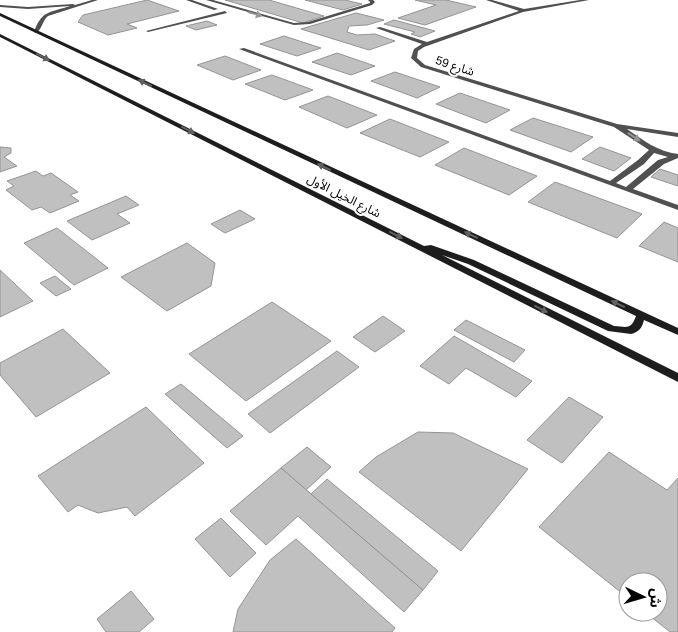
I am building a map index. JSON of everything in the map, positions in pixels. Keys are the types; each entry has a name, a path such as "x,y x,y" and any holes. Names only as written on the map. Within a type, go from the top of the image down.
{"main road":[{"name":"شارع الخيل الأول","path":"0,14 678,332"},
{"name":"شارع الخيل الأول","path":"0,35 678,378"},
{"path":"415,245 438,249 463,258 612,328 631,331 637,327 640,315"}],"street":[{"path":"0,6 33,8 73,5 96,0"},
{"path":"188,0 231,14"},
{"path":"208,0 294,24 308,23 370,4 372,2 370,0"},
{"path":"488,0 522,10"},
{"name":"شارع 59","path":"587,0 522,10 427,44 414,54 414,58 424,66 616,126"},
{"path":"36,32 42,18 73,5"},
{"path":"148,31 225,12"},
{"path":"378,28 427,44"},
{"path":"242,50 678,208"},
{"path":"616,126 678,134"},
{"path":"616,126 636,137 652,151 678,156"},
{"path":"610,184 642,162 652,151"},
{"path":"627,190 662,161 678,156"}],"building":[{"path":"147,0 179,11 127,24 137,28 108,35 78,22 83,15"},
{"path":"225,0 269,0 324,16 303,23"},
{"path":"305,0 345,0 362,4 343,10"},
{"path":"415,0 446,0 476,7 425,25 398,18 436,5"},
{"path":"356,13 384,20 367,25 349,26 347,32 357,35 375,34 395,41 369,50 301,29"},
{"path":"394,20 435,31 420,37 411,34 415,32 384,24"},
{"path":"207,21 217,25 196,30 186,26"},
{"path":"284,36 321,48 297,56 260,44"},
{"path":"337,53 375,66 351,75 312,62"},
{"path":"225,56 261,70 233,80 197,65"},
{"path":"395,72 440,87 417,98 371,81"},
{"path":"272,75 313,90 285,100 245,84"},
{"path":"460,93 510,110 486,123 436,104"},
{"path":"328,96 377,115 347,128 299,107"},
{"path":"533,118 593,137 571,152 510,130"},
{"path":"390,119 449,142 420,157 360,133"},
{"path":"0,147 11,148 11,153 4,157 17,166 0,172"},
{"path":"600,147 631,158 614,171 582,159"},
{"path":"464,148 537,176 509,195 435,165"},
{"path":"660,169 678,175 678,186 651,177"},
{"path":"36,171 43,176 51,173 78,192 70,195 79,201 50,213 41,207 32,210 6,190 14,186 7,181"},
{"path":"555,182 642,214 617,238 528,202"},
{"path":"126,196 139,205 117,214 130,223 92,240 67,221"},
{"path":"240,210 255,219 225,233 211,224"},
{"path":"664,222 678,228 678,262 639,246"},
{"path":"57,228 108,268 74,285 24,243"},
{"path":"187,243 215,263 211,286 167,311 121,277"},
{"path":"0,270 33,301 0,317"},
{"path":"55,276 71,289 56,296 40,283"},
{"path":"272,302 331,341 246,401 189,354"},
{"path":"383,316 405,331 375,352 353,337"},
{"path":"466,320 525,350 514,362 454,330"},
{"path":"63,329 110,373 36,417 0,375 0,363"},
{"path":"454,336 532,381 516,397 466,368 449,384 420,366"},
{"path":"337,351 359,367 270,433 248,414"},
{"path":"181,384 243,436 227,448 165,394"},
{"path":"569,397 603,417 562,463 527,440"},
{"path":"146,407 204,463 135,516 127,507 98,513 78,505 68,512 38,476"},
{"path":"418,432 453,433 528,469 461,551 359,472 376,457"},
{"path":"307,447 331,467 306,490 281,468"},
{"path":"609,452 667,490 678,478 678,632 670,632 658,622 668,622 668,572 618,572 618,590 539,527"},
{"path":"281,468 423,590 404,612 298,516 266,545 230,511"},
{"path":"327,479 438,571 423,590 311,494"},
{"path":"221,518 256,553 230,577 195,539"},
{"path":"296,539 395,628 392,632 233,632 238,609 270,560"},
{"path":"131,591 154,619 139,632 106,632 97,619"}]}
